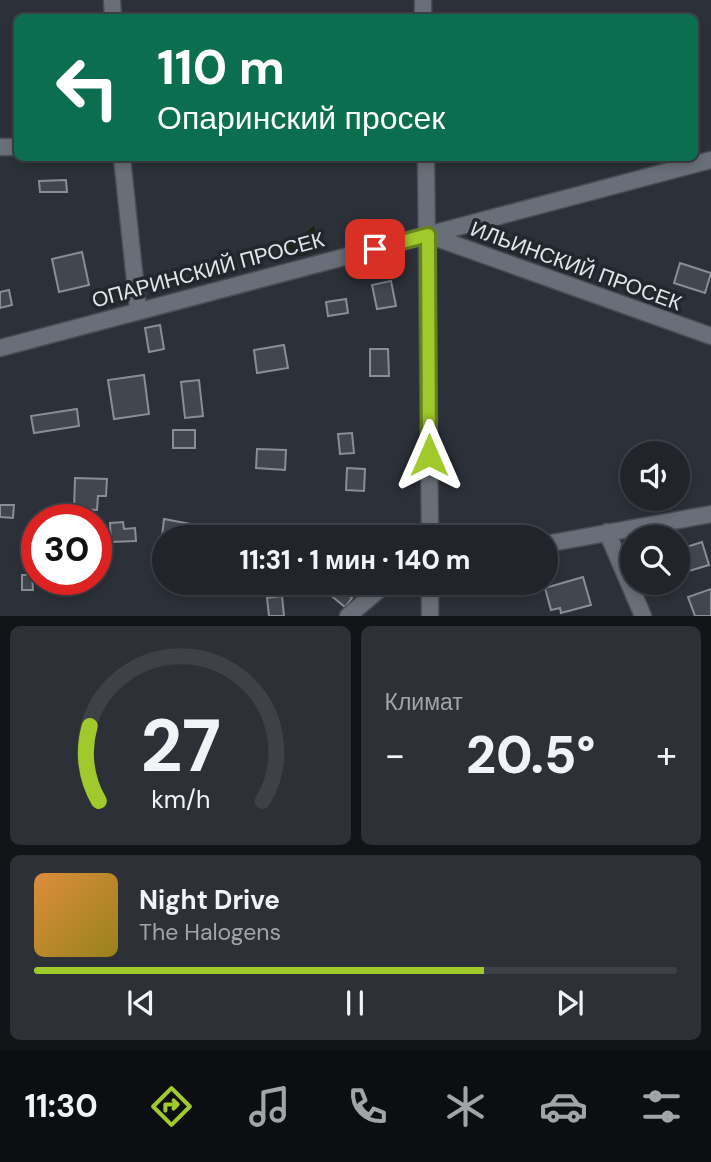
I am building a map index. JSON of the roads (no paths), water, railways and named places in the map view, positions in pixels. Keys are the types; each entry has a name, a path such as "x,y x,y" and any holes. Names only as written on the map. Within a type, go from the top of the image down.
{"street":[{"name":"ОПАРИНСКИЙ ПРОСЕК","path":"0,348 138,309 711,160"},
{"path":"122,161 138,309"},
{"path":"426,161 430,525"},
{"name":"ИЛЬИНСКИЙ ПРОСЕК","path":"428,235 711,336"},
{"path":"558,542 711,514"},
{"path":"607,532 643,616"},
{"path":"348,616 373,595"},
{"path":"430,595 430,616"}]}
